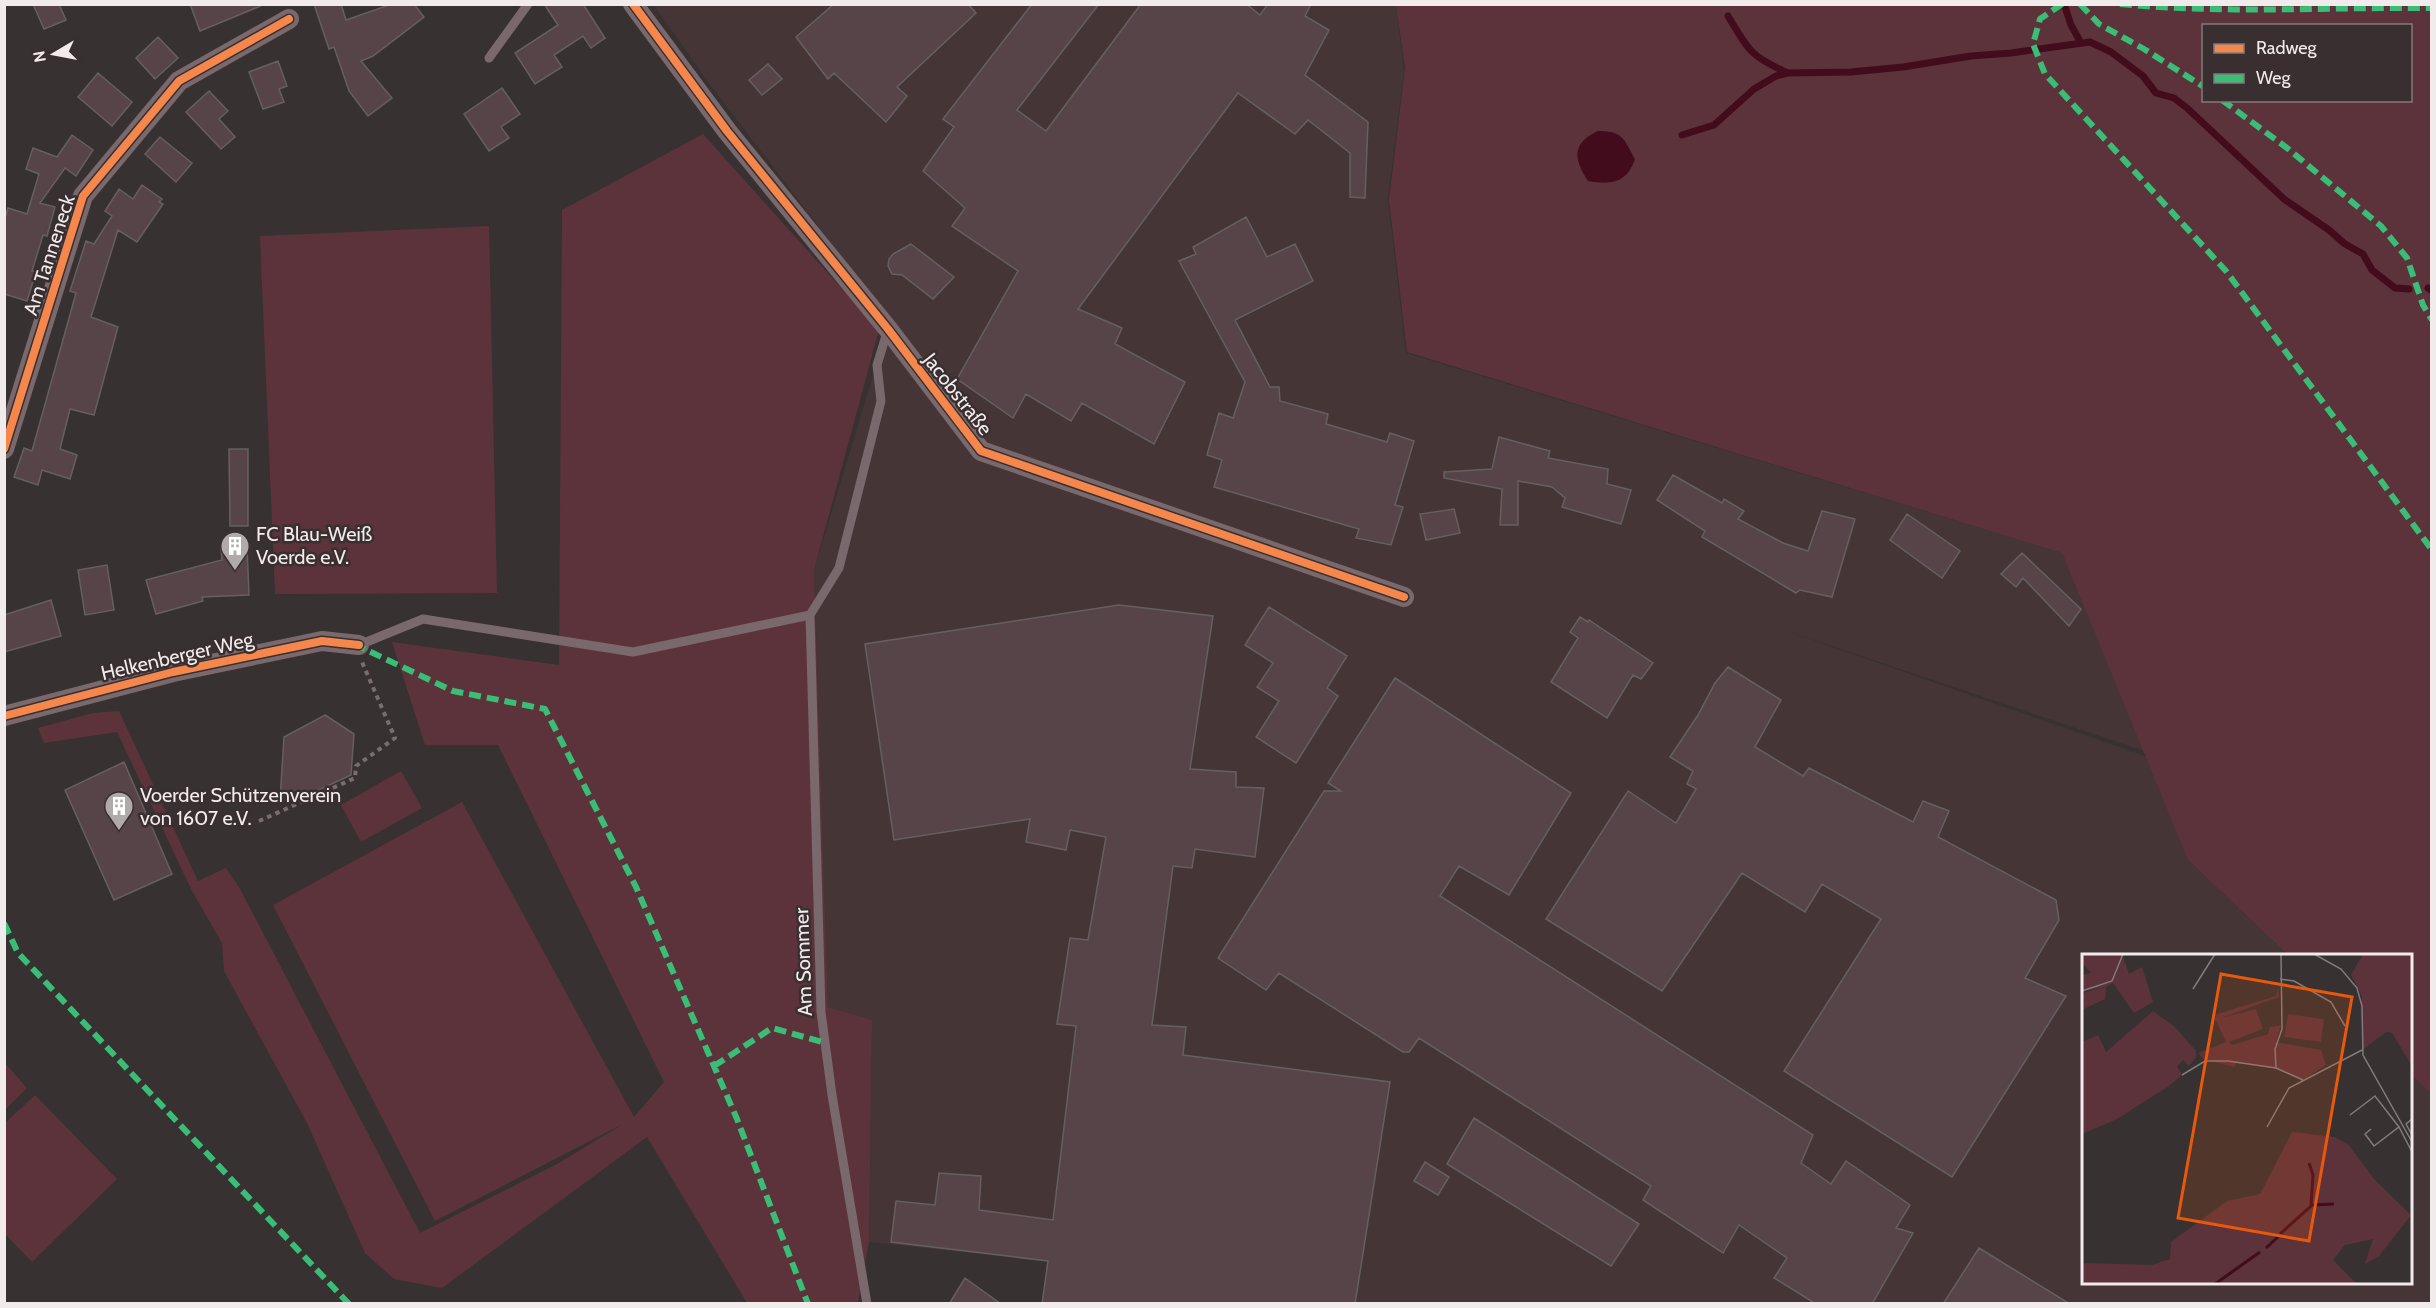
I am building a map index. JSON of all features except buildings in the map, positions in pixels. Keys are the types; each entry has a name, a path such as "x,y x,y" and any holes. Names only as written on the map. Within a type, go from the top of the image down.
{"street":[{"name":"Jacobstraße","path":"633,4 727,132 888,329 981,451 1404,597"},
{"name":"Am Tanneneck","path":"4,449 83,196 179,81 289,19"},
{"name":"Helkenberger Weg","path":"4,716 173,672 322,640 356,644"}],"lane":[{"path":"489,58 528,4"},
{"path":"356,644 423,619 633,652 810,615 839,568 881,401 877,365 888,329"},
{"name":"Am Sommer","path":"810,615 821,1012 832,1095 867,1304"}],"path":[{"path":"259,821 355,778 356,766 395,738 356,644"}],"shaded area":[{"path":"654,5 1396,5 1404,71 1388,199 1406,353 2062,553 2144,751 1778,628 2148,757 2188,860 2287,954 2082,954 2082,1284 2412,1284 2412,1075 2431,1094 2431,1303 1042,1304 1047,1261 869,1242 872,1020 828,1007 814,570 890,320 708,82"},
{"path":"1396,5 2431,5 2431,1094 2412,1075 2412,954 2287,954 2188,860 2062,553 1407,352 1389,200 1405,68"},
{"path":"1598,131 1613,133 1622,138 1635,159 1623,178 1604,183 1588,181 1583,173 1578,158 1579,146"},
{"path":"703,134 879,330 814,570 828,1007 872,1020 869,1242 858,1303 747,1303 647,1137 442,1288 394,1279 365,1253 307,1123 224,971 222,943 192,891 117,732 44,743 38,728 93,713 119,711 198,881 226,868 239,887 420,1233 557,1164 623,1124 435,1221 273,905 462,802 634,1117 664,1082 498,745 425,745 392,642 559,665 562,210"},
{"path":"489,226 497,593 275,594 260,236"},
{"path":"401,771 422,808 361,842 341,805"},
{"path":"5,1063 27,1088 5,1110"},
{"path":"35,1095 117,1179 32,1262 5,1234 4,1124"}],"waterway":[{"path":"2064,4 2071,25 2081,43"},
{"path":"1728,16 1746,45 1758,57 1788,73"},
{"path":"1682,135 1714,125 1754,89 1776,76 1788,73 1851,72 1903,67 1971,56 2090,42 2111,52 2143,76 2156,93 2174,98 2187,108 2284,199 2345,244 2363,254 2372,270 2395,288 2409,289"},
{"path":"2428,288 2432,291"}],"marked path":[{"path":"2062,4 2040,19 2033,44 2045,74 2226,271 2432,550"},
{"path":"2080,4 2099,24 2202,86"},
{"path":"2120,4 2198,9 2432,8"},
{"path":"2225,102 2287,148 2381,226 2407,258 2423,305 2432,320"},
{"path":"354,644 453,691 545,709 636,887 737,1119 808,1304"},
{"path":"4,923 18,953 349,1304"},
{"path":"714,1066 772,1028 826,1043"}],"cycle path":[{"path":"633,4 727,131 888,329 981,451 1404,597"},
{"path":"4,449 83,196 179,81 289,19"},
{"path":"4,716 173,672 322,641 359,645"}],"place":[{"name":"FC Blau-Weiß Voerde e.V.","path":"235,572"},
{"name":"Voerder Schützenverein von 1607 e.V.","path":"119,832"}]}
